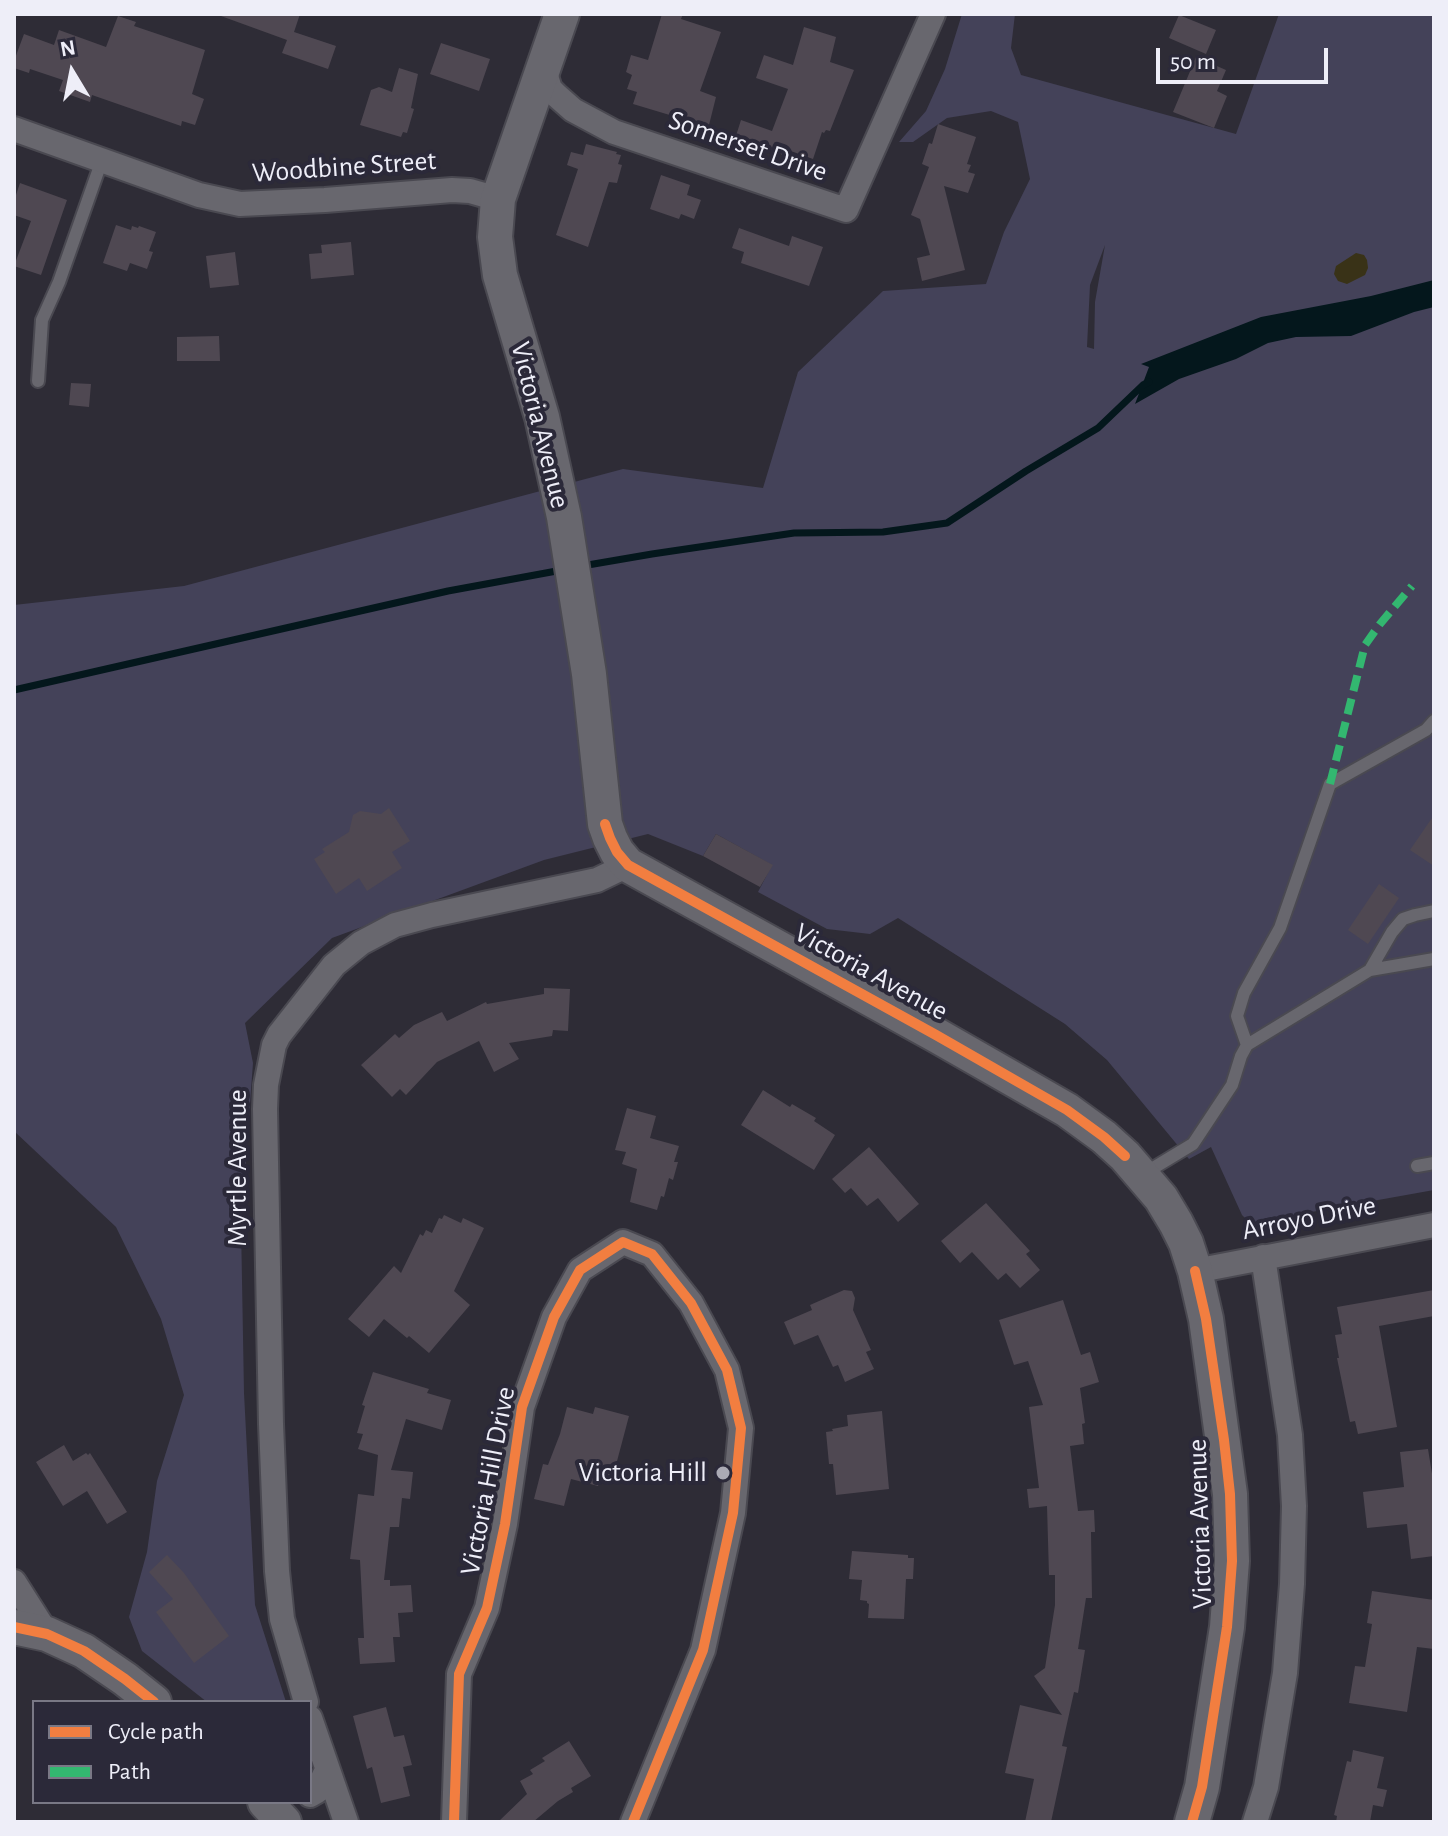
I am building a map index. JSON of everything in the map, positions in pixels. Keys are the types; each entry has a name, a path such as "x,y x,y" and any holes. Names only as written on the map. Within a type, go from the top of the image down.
{"street":[{"name":"Victoria Avenue","path":"562,14 498,199 495,237 500,275 542,417 564,517 589,674 605,824 617,852 628,865 1067,1110 1115,1146 1161,1198 1176,1223 1195,1271 1206,1319 1230,1494 1232,1561 1225,1640 1202,1787 1192,1822"},
{"name":"Somerset Drive","path":"543,67 550,89 573,110 614,132 846,210 933,14"},
{"name":"Woodbine Street","path":"14,129 199,195 240,204 452,190 470,191 498,199"},
{"name":"Myrtle Avenue","path":"305,1700 282,1619 276,1559 265,1109 274,1045 334,965 361,943 395,925 597,880 628,865"},
{"name":"Arroyo Drive","path":"1195,1271 1434,1225"},
{"name":"Victoria Hill Drive","path":"454,1822 459,1674 487,1608 505,1524 522,1407 554,1317 580,1270 623,1242 652,1254 691,1303 727,1370 741,1428 733,1513 703,1650 633,1822"},
{"path":"1255,1822 1266,1787 1285,1673 1294,1506 1290,1435 1263,1257"},
{"path":"14,1582 47,1634"},
{"path":"14,1627 47,1634 84,1651 151,1700"},
{"path":"312,1724 346,1822"},
{"path":"312,1794 317,1791 327,1770"},
{"path":"267,1804 284,1822"}],"lane":[{"path":"38,381 42,320 59,282 102,160"},
{"path":"1247,1045 1237,1016 1244,993 1280,928 1330,784 1426,730 1434,721"},
{"path":"1370,970 1403,919 1434,911"},
{"path":"1142,1175 1193,1144 1232,1085 1247,1045 1370,970 1434,959"},
{"path":"1417,1166 1434,1163"}],"shaded area":[{"path":"962,14 1015,14 1011,48 1021,75 1236,134 1279,14 1434,14 1434,1190 1250,1223 1242,1215 1211,1147 1189,1159 1107,1060 1065,1024 898,918 870,934 827,929 758,892 772,865 716,834 703,856 648,834 544,860 332,938 245,1023 253,1063 241,1224 244,1393 255,1605 285,1700 204,1700 142,1651 129,1617 147,1552 157,1481 184,1395 161,1319 116,1227 14,1131 14,605 184,586 623,469 763,488 798,372 883,291 986,284 1004,232 1030,179 1018,122 991,111 947,118 913,142 899,142 926,111 945,69","holes":["1105,245 1095,302 1094,349 1087,347 1090,285"]},
{"path":"1434,280 1434,307 1351,336 1296,337 1268,343 1236,359 1179,379 1135,404 1149,367 1141,364 1261,317 1371,296"}],"sand":[{"path":"1356,253 1364,255 1367,260 1365,275 1347,284 1338,281 1334,274 1336,266"}],"building":[{"path":"222,14 300,14 294,32 336,46 328,69 282,53 287,40"},
{"path":"662,14 683,14 681,19 721,32 700,91 716,97 706,137 670,124 673,116 633,104 637,92 627,89 632,75 626,72 631,55 648,60"},
{"path":"1179,15 1216,30 1206,54 1169,38"},
{"path":"118,16 136,22 134,26 205,50 192,94 204,99 195,125 182,121 181,126 92,95 90,102 59,91 63,80 30,69 29,73 14,68 24,34 54,45 59,30 106,47"},
{"path":"804,27 836,37 830,62 854,70 830,131 822,132 813,159 788,150 786,156 767,149 766,154 734,142 741,120 772,131 788,89 756,78 764,55 793,65"},
{"path":"441,43 490,59 479,91 430,74"},
{"path":"1196,57 1226,70 1217,91 1227,96 1214,128 1173,112"},
{"path":"399,68 418,74 411,108 414,109 407,133 403,132 401,137 360,125 371,90 379,87 392,92"},
{"path":"938,124 976,137 967,164 971,165 968,172 975,174 968,193 944,186 965,270 922,281 917,258 930,255 920,219 911,215 929,167 922,164"},
{"path":"586,144 617,152 621,155 618,164 622,165 617,183 609,182 588,247 556,235 578,169 567,165 571,152 583,155"},
{"path":"661,175 690,185 687,195 701,200 694,219 681,214 679,219 650,209"},
{"path":"20,183 67,200 41,275 14,266 31,221 14,215 14,201"},
{"path":"116,225 131,230 132,226 139,226 156,232 147,269 130,263 127,271 103,263"},
{"path":"739,228 789,246 792,236 823,247 809,286 741,263 744,252 732,248"},
{"path":"351,242 354,275 311,279 309,254 322,253 321,245"},
{"path":"235,252 239,285 210,288 206,256"},
{"path":"219,336 220,361 177,361 177,337"},
{"path":"71,383 91,384 89,407 69,405"},
{"path":"389,808 410,841 392,852 402,868 367,891 359,878 336,894 314,859 325,852 322,849 349,832 353,815 360,811 381,814"},
{"path":"1434,815 1434,866 1410,850"},
{"path":"716,834 773,865 760,887 703,856"},
{"path":"1379,884 1399,898 1368,944 1348,930"},
{"path":"544,988 570,989 568,1031 553,1030 552,1036 509,1043 519,1059 494,1072 479,1041 437,1062 406,1095 400,1089 392,1097 361,1065 395,1034 399,1038 414,1025 442,1012 447,1021 486,1002 544,994"},
{"path":"763,1090 790,1107 792,1104 816,1118 814,1121 835,1135 814,1170 741,1125"},
{"path":"627,1108 656,1116 650,1138 679,1146 673,1180 669,1178 657,1210 630,1202 637,1169 622,1164 626,1152 615,1150"},
{"path":"869,1147 919,1204 898,1222 878,1198 867,1206 851,1188 845,1193 832,1179"},
{"path":"986,1203 1030,1251 1026,1254 1040,1270 1020,1288 1006,1273 998,1280 972,1252 960,1263 941,1241"},
{"path":"444,1215 461,1223 463,1218 484,1228 454,1291 470,1305 429,1353 384,1319 369,1337 348,1319 394,1266 401,1273 420,1234 423,1236 426,1230 432,1233 439,1218 442,1219"},
{"path":"844,1290 852,1291 855,1298 853,1310 871,1350 866,1352 874,1369 845,1382 838,1365 833,1367 818,1335 794,1345 784,1322 812,1310 810,1305"},
{"path":"1434,1290 1434,1316 1379,1326 1397,1427 1358,1434 1355,1421 1350,1422 1337,1358 1335,1335 1342,1334 1337,1307"},
{"path":"1063,1300 1081,1355 1090,1352 1099,1382 1080,1388 1085,1423 1082,1424 1084,1444 1070,1446 1078,1511 1094,1510 1095,1532 1091,1532 1092,1598 1086,1598 1078,1649 1085,1650 1078,1693 1074,1692 1062,1746 1067,1747 1051,1822 1025,1822 1034,1779 1005,1773 1020,1705 1062,1715 1034,1676 1045,1668 1055,1605 1055,1575 1049,1575 1047,1506 1029,1508 1027,1489 1039,1488 1029,1407 1043,1405 1028,1361 1014,1365 999,1320"},
{"path":"373,1372 429,1389 427,1393 451,1400 442,1430 406,1419 391,1470 413,1472 410,1499 402,1498 399,1527 390,1527 384,1580 390,1580 390,1586 411,1585 413,1612 398,1613 400,1637 393,1637 395,1662 360,1664 358,1638 364,1638 360,1560 350,1559 358,1494 374,1496 378,1455 358,1449 363,1434 357,1433"},
{"path":"567,1407 593,1414 595,1407 629,1416 612,1480 601,1477 598,1486 571,1479 564,1506 534,1499 543,1464 548,1465"},
{"path":"882,1411 889,1489 836,1495 826,1432 848,1426 847,1415"},
{"path":"64,1445 73,1461 90,1453 127,1512 107,1524 87,1491 63,1506 36,1462"},
{"path":"1428,1449 1434,1486 1434,1556 1411,1559 1407,1524 1367,1528 1363,1492 1404,1487 1400,1452"},
{"path":"852,1551 914,1558 913,1579 906,1579 904,1619 868,1618 869,1604 860,1600 862,1580 849,1579"},
{"path":"167,1555 184,1573 229,1636 194,1663 156,1612 173,1599 149,1572"},
{"path":"1372,1591 1434,1600 1434,1649 1417,1647 1407,1712 1349,1703 1355,1666 1365,1667 1372,1624 1367,1623"},
{"path":"386,1707 394,1737 404,1735 412,1765 403,1767 410,1796 381,1803 372,1767 367,1769 353,1716"},
{"path":"569,1741 591,1776 571,1788 573,1792 533,1822 498,1822 527,1794 520,1781 533,1774 530,1770 545,1761 542,1758"},
{"path":"1353,1750 1384,1757 1377,1788 1387,1790 1383,1807 1373,1805 1370,1822 1336,1822 1337,1816 1334,1815 1347,1761 1351,1762"}],"waterway":[{"path":"582,566 794,533 883,532 947,523 1098,428 1149,382"},
{"path":"14,690 448,591 562,570"}],"marked path":[{"path":"1330,784 1365,645 1412,586"}],"cycle path":[{"path":"605,824 617,852 628,865 1067,1110 1125,1156"},
{"path":"454,1822 459,1674 487,1608 505,1524 522,1407 554,1317 580,1270 623,1242 652,1254 691,1303 727,1370 741,1428 733,1513 703,1650 633,1822"},
{"path":"1192,1822 1202,1787 1227,1627 1232,1561 1230,1494 1224,1440 1206,1319 1195,1271"},
{"path":"14,1627 47,1634 84,1651 151,1700"}],"place":[{"name":"Victoria Hill","path":"723,1473"}]}
